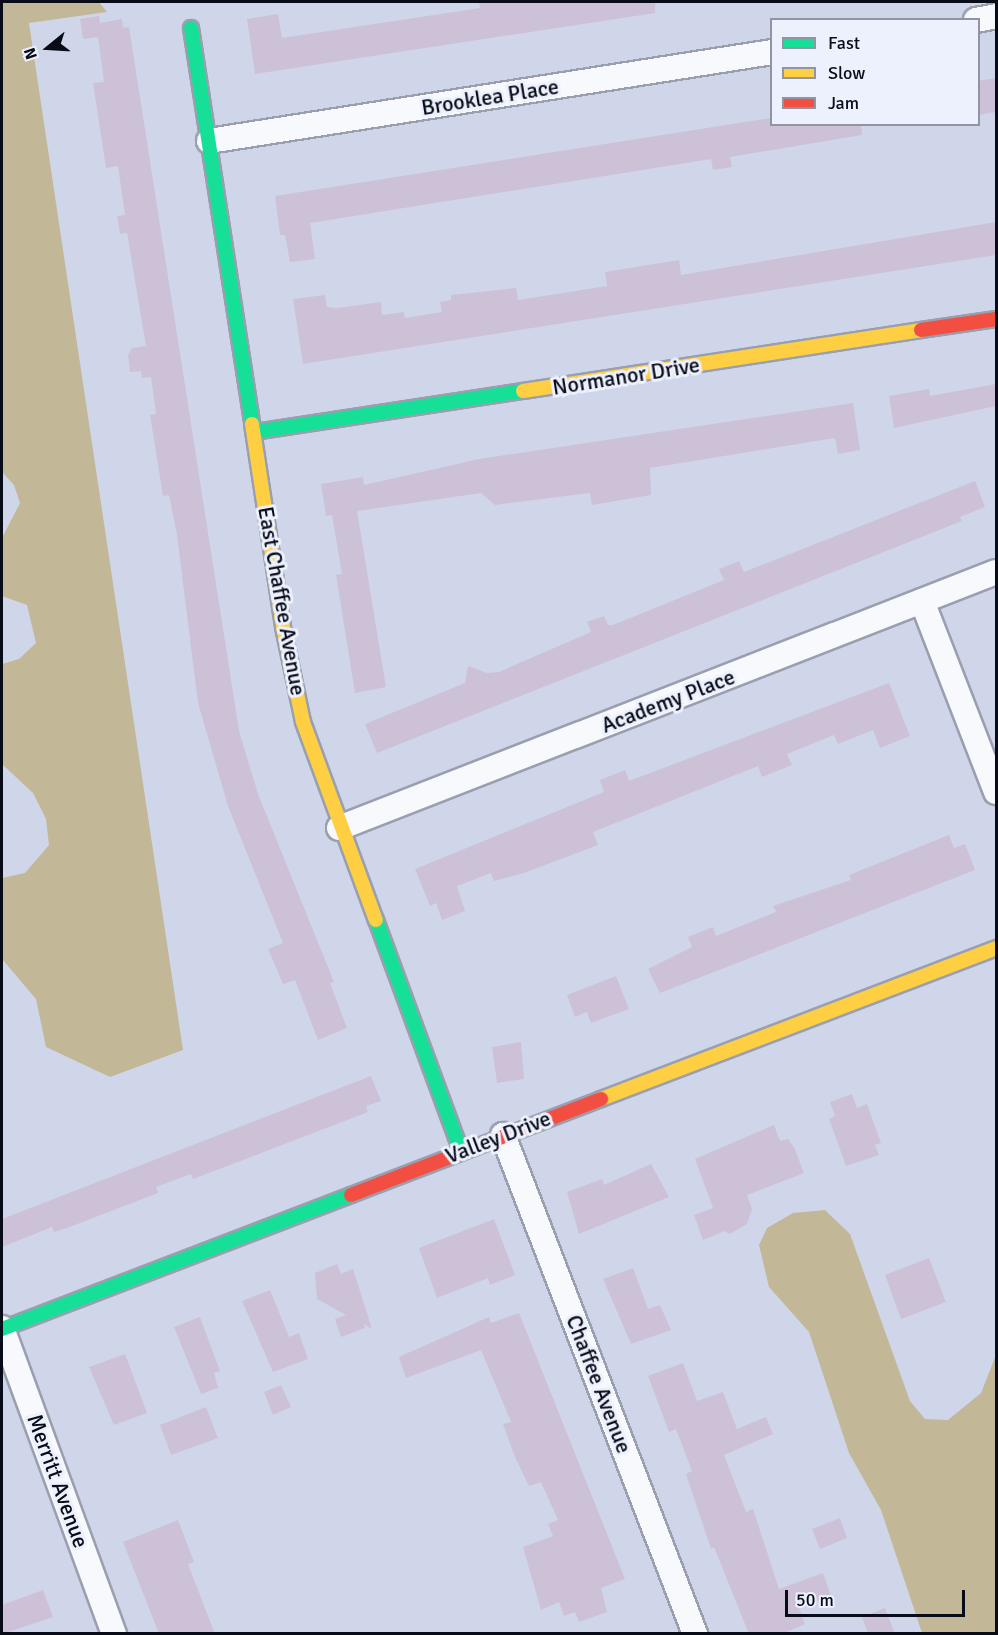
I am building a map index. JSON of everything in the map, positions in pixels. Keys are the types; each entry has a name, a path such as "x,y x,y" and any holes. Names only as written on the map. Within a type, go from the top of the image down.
{"street":[{"path":"980,19 996,16"},
{"name":"East Chaffee Avenue","path":"191,28 254,432 299,701 339,828 461,1151"},
{"name":"Brooklea Place","path":"209,141 770,52"},
{"name":"Normanor Drive","path":"254,432 996,319"},
{"name":"Academy Place","path":"339,828 996,572"},
{"path":"922,601 996,792"},
{"name":"Valley Drive","path":"2,1329 461,1151 996,948"},
{"name":"Chaffee Avenue","path":"503,1135 695,1634"},
{"name":"Merritt Avenue","path":"2,1329 114,1634"}],"shaded area":[{"path":"2,2 99,2 107,12 29,23 183,1050 110,1077 46,1047 36,999 2,959 2,878 25,873 49,845 46,819 33,793 2,764 2,664 19,659 36,643 27,605 2,596 2,538 20,503 14,485 2,472"},
{"path":"825,1210 850,1234 910,1401 925,1419 948,1420 981,1393 996,1355 996,1633 922,1633 881,1510 849,1453 809,1332 769,1287 759,1245 767,1228 793,1213"}],"building":[{"path":"479,2 655,2 655,13 255,74 247,19 278,14 282,38 480,8"},
{"path":"99,16 100,23 122,19 123,28 129,27 239,731 258,794 334,982 330,983 347,1028 318,1040 295,980 283,984 268,949 283,943 228,806 198,703 177,535 169,495 163,496 150,415 156,414 151,377 142,378 141,371 130,372 128,355 132,348 146,346 127,233 120,234 117,216 125,215 118,166 106,168 93,83 104,82 98,37 83,39 80,19"},
{"path":"996,78 996,112 980,115 980,81"},
{"path":"770,118 770,126 861,126 862,135 730,157 732,167 713,170 711,159 310,223 315,259 290,262 285,235 280,235 275,196"},
{"path":"996,222 996,255 303,364 293,299 325,295 327,307 337,308 381,302 382,315 404,312 405,318 442,312 440,302 451,300 451,295 516,288 518,300 607,286 605,272 679,260 681,275"},
{"path":"996,384 996,406 894,428 889,396 929,389 930,396"},
{"path":"853,403 860,450 838,454 835,438 650,468 651,495 592,505 590,493 495,505 481,493 357,511 386,687 355,693 336,575 342,574 332,515 326,516 321,484 363,477 364,485 479,459"},
{"path":"975,481 985,507 960,517 962,521 377,753 365,724 465,683 468,666 487,673 499,672 591,632 587,622 604,616 608,625 613,625 724,580 719,569 739,561 744,572"},
{"path":"889,683 910,736 880,748 873,730 838,744 834,735 787,754 792,765 762,777 758,766 593,832 598,845 524,873 494,881 491,873 457,886 465,911 442,920 436,903 430,906 415,869 604,792 600,780 625,770 629,781"},
{"path":"949,835 954,848 965,844 975,870 660,993 648,969 692,947 688,937 713,927 716,936 776,912 773,906 851,880 849,875"},
{"path":"616,976 629,1009 591,1023 587,1012 575,1017 567,995"},
{"path":"521,1042 524,1079 497,1083 492,1047"},
{"path":"371,1076 381,1101 366,1106 368,1112 193,1179 191,1174 156,1187 158,1193 67,1228 54,1232 52,1227 2,1247 2,1219"},
{"path":"852,1094 857,1108 867,1104 881,1143 875,1145 879,1155 846,1166 829,1119 835,1116 830,1102"},
{"path":"774,1125 780,1141 788,1139 794,1147 804,1173 747,1195 752,1209 747,1224 730,1234 725,1231 703,1240 694,1215 713,1208 695,1159"},
{"path":"651,1164 669,1197 579,1234 567,1192 602,1179 604,1185"},
{"path":"494,1219 515,1275 490,1285 488,1278 437,1298 419,1248"},
{"path":"929,1258 946,1302 901,1319 885,1275"},
{"path":"337,1264 341,1274 353,1269 372,1329 364,1324 365,1328 341,1337 335,1319 346,1315 317,1299 315,1273"},
{"path":"633,1268 648,1309 660,1305 671,1330 631,1344 603,1279"},
{"path":"270,1290 289,1337 299,1333 308,1359 273,1372 242,1301"},
{"path":"519,1313 625,1579 601,1588 607,1612 579,1622 575,1612 564,1616 559,1602 541,1610 523,1547 553,1536 548,1524 558,1520 541,1482 529,1486 515,1457 503,1424 511,1422 481,1350 406,1378 399,1357 489,1317 491,1323"},
{"path":"200,1317 220,1371 214,1373 218,1388 201,1394 174,1327"},
{"path":"125,1354 147,1413 114,1425 89,1367"},
{"path":"683,1363 697,1401 723,1392 737,1429 766,1417 773,1434 724,1455 746,1512 753,1509 779,1589 823,1573 831,1596 799,1608 805,1624 782,1634 749,1634 714,1547 711,1549 686,1474 692,1471 676,1429 669,1432 648,1376"},
{"path":"281,1385 291,1407 273,1415 264,1392"},
{"path":"206,1407 218,1438 171,1455 160,1425"},
{"path":"840,1518 847,1538 820,1549 812,1529"},
{"path":"178,1520 194,1562 188,1564 215,1634 159,1634 123,1542"},
{"path":"43,1590 53,1617 2,1634 2,1605"},
{"path":"885,1608 895,1634 868,1634 862,1617"}],"traffic: fast":[{"path":"191,28 252,424"},
{"path":"254,432 523,391"},
{"path":"376,920 461,1151"},
{"path":"2,1329 351,1195"}],"traffic: slow":[{"path":"523,391 921,330"},
{"path":"252,424 283,627 303,722 376,920"},
{"path":"601,1099 996,948"}],"traffic: jam":[{"path":"921,330 996,319"},
{"path":"351,1195 601,1099"}]}
